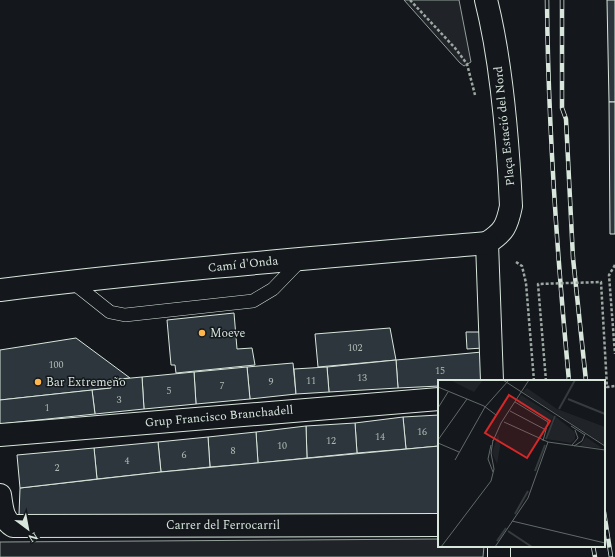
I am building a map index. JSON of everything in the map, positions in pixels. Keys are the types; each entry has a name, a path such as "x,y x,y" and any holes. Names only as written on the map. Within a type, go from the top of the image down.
{"street":[{"name":"Plaça Estació del Nord","path":"486,0 494,36 501,90 511,206 508,222 500,235 486,243"},
{"name":"Camí d'Onda","path":"0,290 71,281 303,258 486,243"},
{"path":"486,243 492,380"},
{"name":"Grup Francisco Branchadell","path":"0,435 438,399"},
{"name":"Carrer del Ferrocarril","path":"0,495 4,515 7,522 13,526 438,525"}],"lane":[{"path":"71,281 110,312 125,315 253,301 273,289 303,258"}],"path":[{"path":"410,0 455,48 467,64 475,96"},
{"path":"516,262 522,266 526,283 534,380"},
{"path":"615,265 609,275 615,354"},
{"path":"546,380 538,284 600,282 607,387 615,386"}],"shaded area":[{"path":"404,0 459,0 471,62 464,66 460,63"},
{"path":"438,539 438,547 484,547 483,557 0,557 0,542"}],"building":[{"path":"607,0 615,0 615,102 609,102"},
{"path":"609,102 615,102 615,234 610,234"},
{"name":"Moeve","path":"234,313 237,349 252,348 255,365 176,373 175,365 171,365 167,320"},
{"path":"390,328 396,360 318,367 315,334"},
{"path":"466,332 482,332 483,348 467,349"},
{"path":"76,338 130,378 110,380 111,388 0,400 0,350"},
{"path":"482,352 484,380 438,380 438,386 398,388 396,360"},
{"path":"396,360 398,388 329,392 327,367"},
{"path":"293,363 296,394 250,399 247,367"},
{"path":"247,367 250,399 196,404 194,372"},
{"path":"327,367 329,392 296,394 294,369"},
{"path":"194,372 196,404 144,409 142,377"},
{"path":"142,377 144,409 95,414 92,390 111,388 110,380"},
{"path":"92,390 95,414 0,424 0,400"},
{"path":"438,415 438,446 406,449 403,417"},
{"path":"403,417 406,449 357,453 355,423"},
{"path":"355,423 357,453 307,458 306,426"},
{"path":"306,426 307,458 258,463 256,432"},
{"path":"256,432 258,463 210,467 208,437"},
{"path":"208,437 210,467 161,472 158,442"},
{"path":"158,442 161,472 97,479 94,448"},
{"path":"438,446 438,516 19,515 20,488 161,472"},
{"path":"94,448 97,479 20,488 17,455"}],"railway":[{"path":"547,0 549,96 554,191 569,380"},
{"path":"562,0 562,108 566,119 573,258 586,380"},
{"path":"605,518 611,557"},
{"path":"593,547 595,557"}],"place":[{"name":"Moeve","path":"202,333"},
{"name":"Bar Extremeño","path":"38,382"}]}
